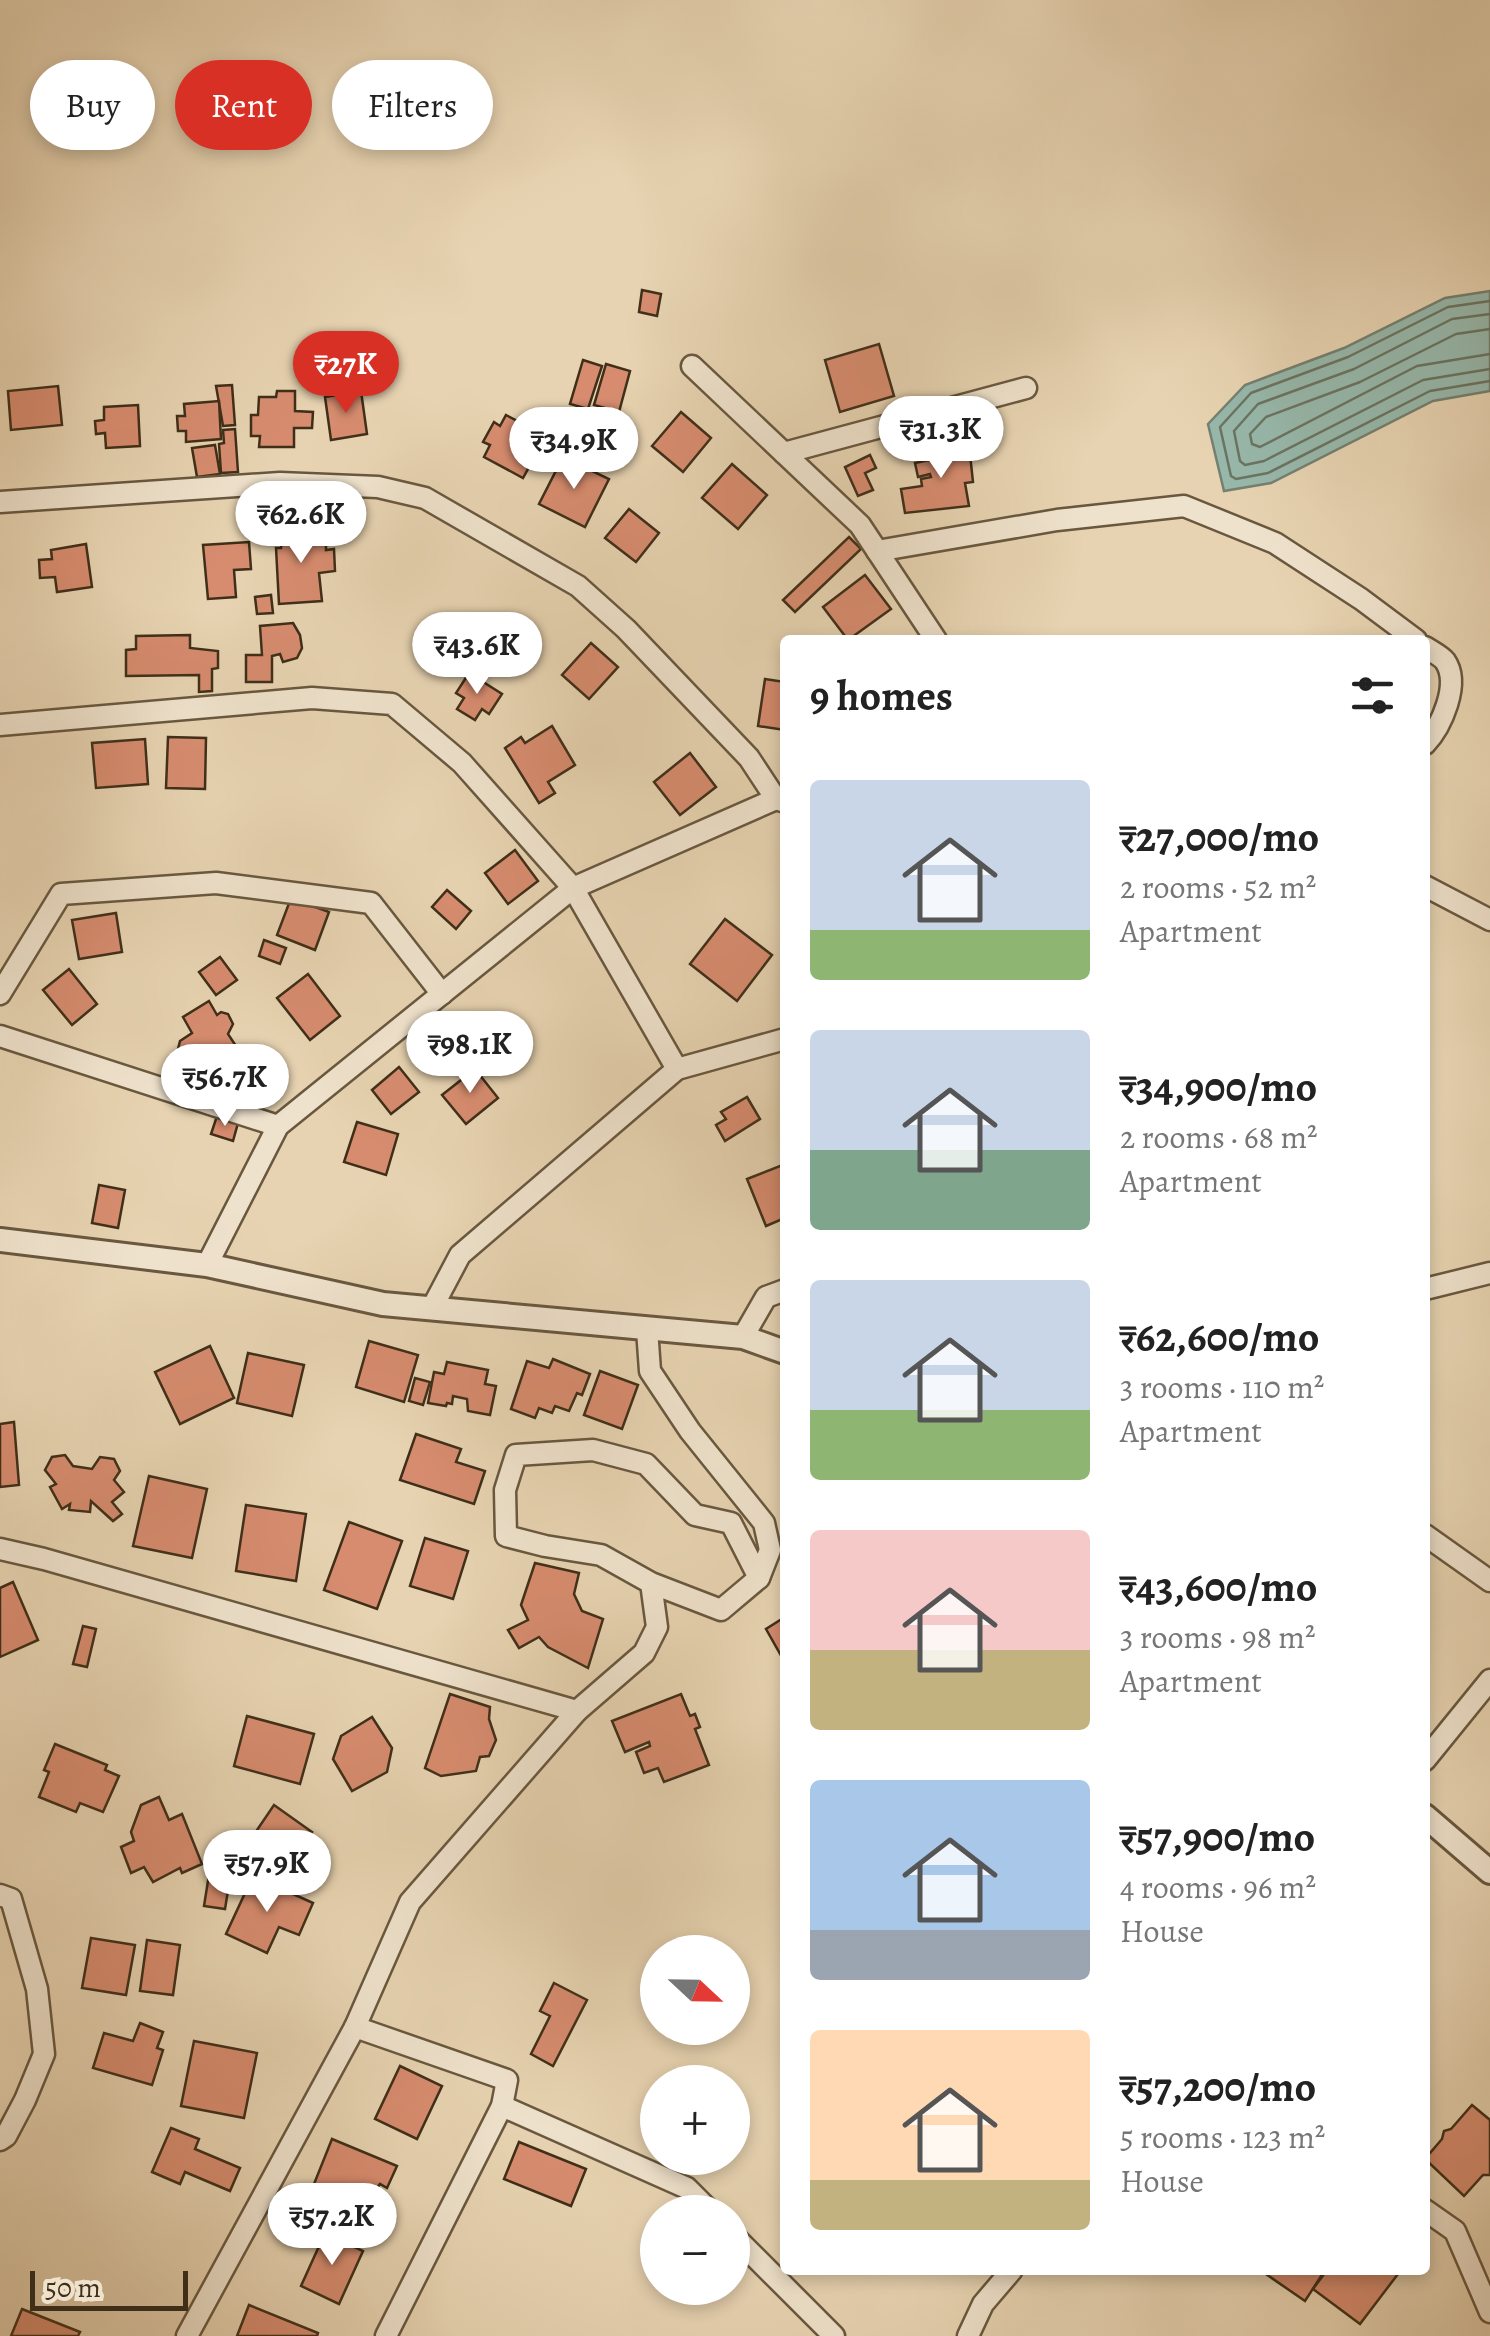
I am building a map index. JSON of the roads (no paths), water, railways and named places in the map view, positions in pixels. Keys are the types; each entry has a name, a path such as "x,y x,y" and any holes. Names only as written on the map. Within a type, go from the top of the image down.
{"street":[{"path":"692,366 860,525 933,635"},
{"path":"784,454 1026,388"},
{"path":"0,502 280,483 378,486 425,498 578,586 626,629 749,758 780,799"},
{"path":"877,551 1057,520 1184,506 1275,543 1409,635"},
{"path":"1430,650 1446,662 1452,684 1436,732 1430,739"},
{"path":"0,725 312,698 392,704 462,762 573,888 676,1070"},
{"path":"207,1266 278,1126 573,888 780,800"},
{"path":"0,994 62,894 216,883 372,903 442,994"},
{"path":"1430,889 1490,920"},
{"path":"0,1036 278,1126"},
{"path":"432,1308 460,1256 676,1070 780,1040"},
{"path":"0,1240 207,1266 383,1304 743,1337 780,1350"},
{"path":"1430,1288 1490,1273"},
{"path":"743,1337 766,1297 780,1292"},
{"path":"646,1329 650,1372 690,1431 764,1523 778,1558 759,1578 721,1610 651,1583 601,1555 506,1536 505,1490 516,1455 593,1450 646,1464 695,1514 731,1523 759,1578"},
{"path":"1430,1539 1490,1581"},
{"path":"0,1550 44,1559 577,1711"},
{"path":"187,2336 354,2026 410,1902 577,1711 644,1653 657,1627 651,1583"},
{"path":"1430,1754 1490,1680"},
{"path":"1430,1820 1490,1872"},
{"path":"0,1894 11,1899 32,1971 44,2054 25,2100 0,2140"},
{"path":"354,2026 507,2080 502,2106 386,2336"},
{"path":"502,2106 687,2188 694,2195"},
{"path":"1430,2214 1454,2231 1490,2312"},
{"path":"750,2252 834,2336"},
{"path":"968,2336 983,2304 1008,2275"}],"water":[{"path":"1490,291 1490,391 1433,401 1271,483 1224,491 1208,424 1245,385 1344,348 1445,298"}]}
